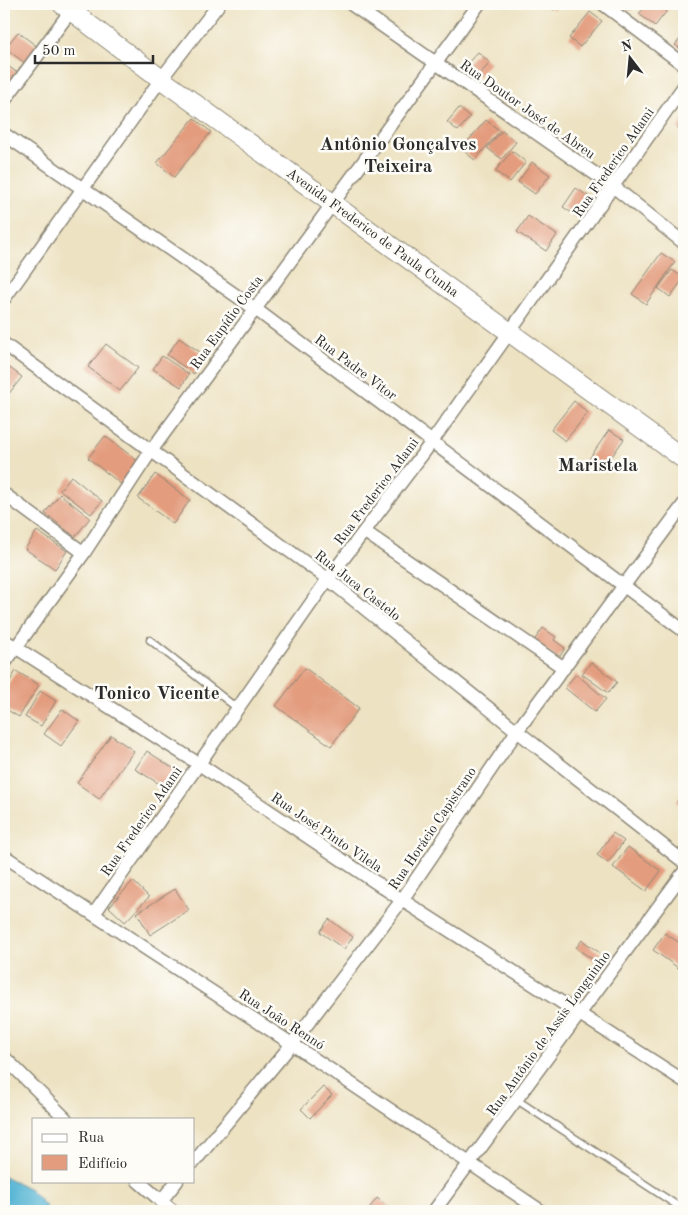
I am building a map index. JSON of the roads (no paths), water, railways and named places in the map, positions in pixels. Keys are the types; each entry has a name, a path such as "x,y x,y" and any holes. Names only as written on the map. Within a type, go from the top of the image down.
{"main road":[{"name":"Avenida Frederico de Paula Cunha","path":"69,6 161,79 684,459"}],"street":[{"path":"4,299 83,191 161,79 219,4"},
{"name":"Rua Doutor José de Abreu","path":"351,4 614,188 684,243"},
{"name":"Rua Eupídio Costa","path":"4,664 84,553 151,451 254,308 334,203 479,4"},
{"path":"603,4 684,65"},
{"path":"4,102 69,6"},
{"name":"Rua Frederico Adami","path":"94,914 328,580 510,334 684,86"},
{"name":"Rua Padre Vitor","path":"4,134 83,191 254,308 431,443 684,631"},
{"name":"Rua Juca Castelo","path":"4,344 328,580 516,731 684,862"},
{"path":"4,494 84,553"},
{"name":"Rua Horácio Capistrano","path":"195,1161 292,1044 402,900 516,731 684,504"},
{"path":"365,532 564,668"},
{"name":"Rua José Pinto Vilela","path":"4,640 199,764 402,900 684,1081"},
{"name":"Rua João Rennó","path":"4,856 292,1044 541,1211"},
{"name":"Rua Antônio de Assis Longuinho","path":"434,1211 684,872"},
{"path":"4,1057 65,1118"},
{"path":"139,1182 173,1211"},
{"path":"161,1201 176,1182"}],"lane":[{"path":"150,640 238,709"},
{"path":"517,1100 684,1210"}],"water":[{"path":"4,1176 30,1189 50,1211 4,1211"}],"district":[{"name":"Antônio Gonçalves Teixeira","path":"398,154"},
{"name":"Maristela","path":"598,464"},
{"name":"Tonico Vicente","path":"157,692"}]}
